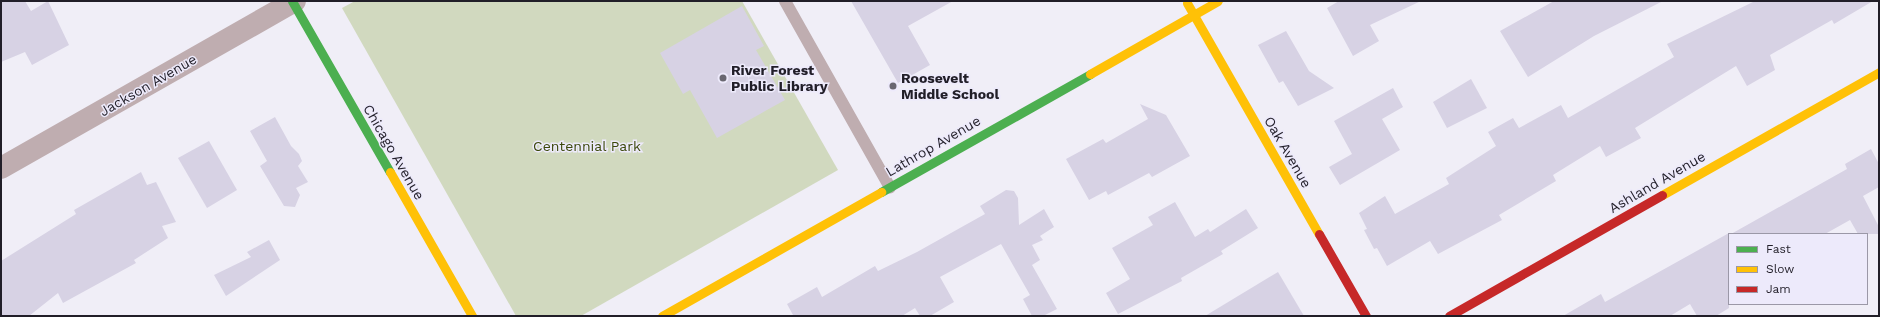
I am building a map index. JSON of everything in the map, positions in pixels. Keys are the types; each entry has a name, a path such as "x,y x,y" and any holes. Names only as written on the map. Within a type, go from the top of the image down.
{"street":[{"name":"Jackson Avenue","path":"1,168 294,1"},
{"name":"Chicago Avenue","path":"294,1 472,316"},
{"name":"Oak Avenue","path":"1186,1 1366,316"},
{"name":"Lathrop Avenue","path":"662,316 1218,1"},
{"name":"Ashland Avenue","path":"1449,316 1879,72"}],"lane":[{"path":"786,1 890,187"}],"green space":[{"name":"Centennial Park","path":"355,1 742,1 838,170 581,316 516,316 342,8"}],"building":[{"path":"1,1 25,1 31,11 48,1 69,45 32,65 25,52 1,62"},
{"path":"851,1 953,1 908,26 930,65 898,83"},
{"path":"1339,1 1421,1 1370,25 1379,41 1353,56 1327,8"},
{"path":"1554,1 1663,1 1594,36 1528,77 1500,31"},
{"path":"1755,1 1873,1 1834,24 1832,20 1770,55 1775,70 1747,86 1736,66 1635,128 1641,138 1606,157 1600,146 1553,175 1556,181 1499,215 1502,220 1438,254 1430,241 1387,266 1377,248 1374,249 1364,230 1367,229 1359,213 1385,196 1395,214 1449,184 1446,178 1496,146 1488,132 1513,118 1519,128 1561,105 1568,118 1674,57 1667,44"},
{"name":"River Forest Public Library","path":"742,6 764,46 756,50 785,100 717,138 690,90 683,94 660,53"},
{"path":"1286,31 1309,71 1334,88 1298,106 1283,81 1279,83 1258,45"},
{"path":"1471,79 1487,108 1447,128 1433,102"},
{"path":"1393,88 1403,107 1382,119 1400,150 1340,185 1329,167 1352,154 1334,121"},
{"path":"1140,104 1166,115 1190,156 1152,177 1149,173 1108,195 1106,191 1089,200 1066,159 1103,139 1106,143 1148,119"},
{"path":"275,117 291,146 299,154 302,161 298,166 308,182 296,188 300,195 295,207 284,206 260,166 267,161 250,131"},
{"path":"209,141 237,190 207,208 178,158"},
{"path":"1871,149 1879,164 1879,187 1863,196 1879,227 1879,234 1857,233 1850,220 1827,233 1733,233 1847,169 1845,164"},
{"path":"141,172 147,185 156,182 176,222 162,226 168,238 134,260 136,263 63,303 58,293 29,316 1,316 1,261 76,214 74,210"},
{"path":"1006,190 1014,191 1018,198 1019,225 1044,209 1054,227 1040,236 1043,240 1032,245 1040,260 1032,265 1057,309 1043,316 1032,316 1023,299 1030,295 1001,244 940,277 954,302 930,316 920,316 915,308 902,316 791,316 793,315 787,304 817,287 822,297 875,266 878,271 917,252 985,214 980,206"},
{"path":"1175,202 1195,237 1208,229 1210,232 1246,209 1258,228 1221,251 1223,254 1181,278 1182,281 1118,314 1106,293 1130,279 1112,248 1153,225 1148,217"},
{"path":"1728,234 1729,308 1716,316 1697,316 1690,304 1670,316 1563,316 1601,294 1605,302"},
{"path":"269,240 280,260 226,296 214,275 251,257 247,252"},
{"path":"1278,272 1304,316 1205,316"}],"traffic: fast":[{"path":"292,1 390,172"},
{"path":"881,192 1090,74"}],"traffic: slow":[{"path":"1090,74 1218,1"},
{"path":"1187,3 1319,234"},
{"path":"1662,195 1879,72"},
{"path":"390,172 472,316"},
{"path":"662,316 881,192"}],"traffic: jam":[{"path":"1449,316 1662,195"},
{"path":"1319,234 1366,316"}],"place":[{"name":"River Forest Public Library","path":"723,78"},
{"name":"Roosevelt Middle School","path":"893,86"}]}
